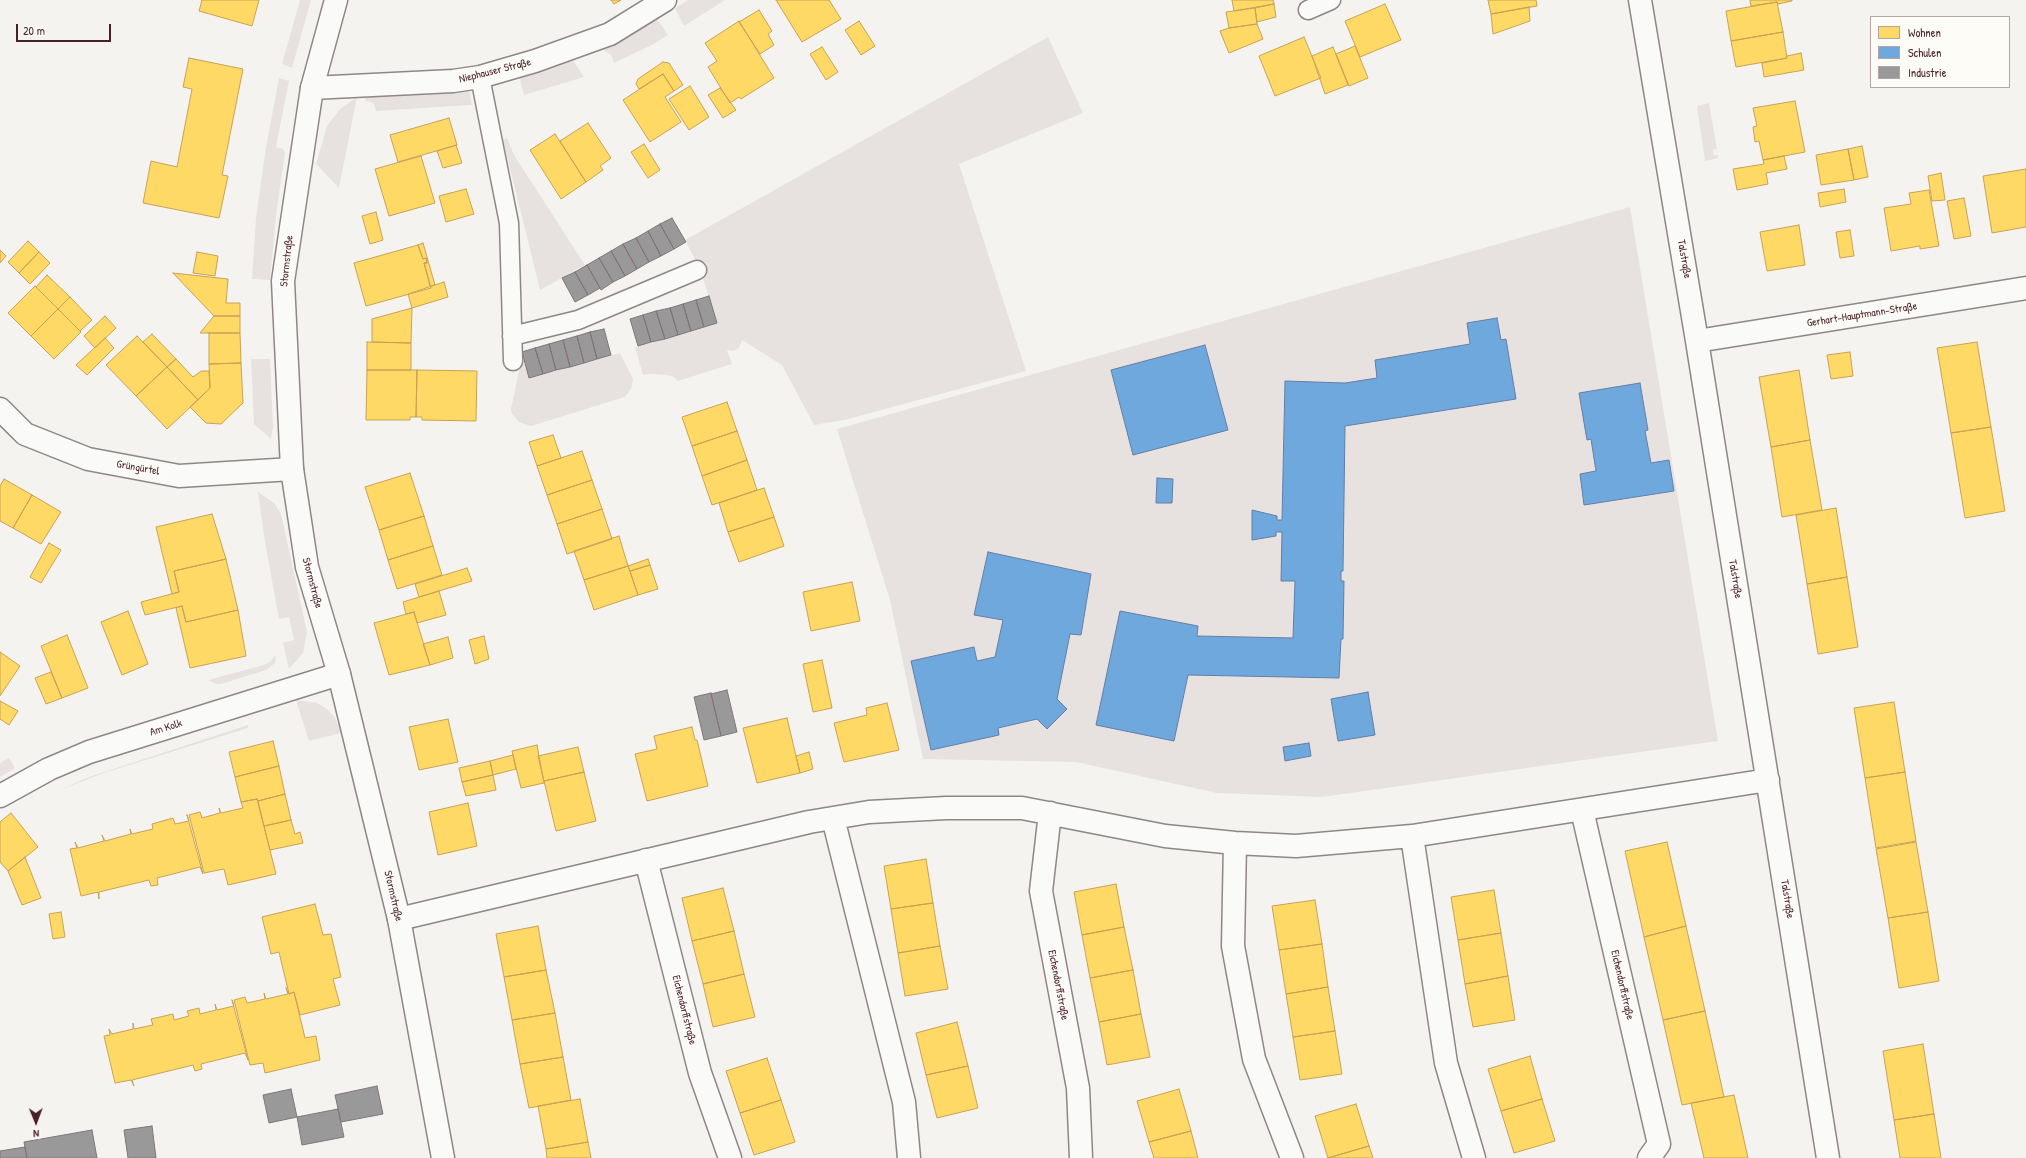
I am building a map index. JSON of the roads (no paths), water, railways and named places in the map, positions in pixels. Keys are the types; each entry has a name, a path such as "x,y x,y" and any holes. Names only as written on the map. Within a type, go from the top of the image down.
{"street":[{"name":"Stormstraße","path":"336,0 312,88 283,281 292,469 307,567 339,674 399,919 443,1158"},
{"name":"Niephauser Straße","path":"312,88 453,81 480,77 535,61 610,34 665,0"},
{"name":"Talstraße","path":"1640,0 1697,341 1828,1158"},
{"name":"Gerhart-Hauptmann-Straße","path":"1697,341 2026,288"},
{"name":"Grüngürtel","path":"0,409 25,434 88,459 179,476 292,469"},
{"name":"Am Kolk","path":"0,796 49,769 89,752 339,674"},
{"path":"399,919 646,860 832,818 869,812 946,808 1022,808 1165,836 1235,843 1296,846 1412,836 1768,780"},
{"name":"Eichendorffstraße","path":"1582,810 1659,1144 1649,1158"},
{"name":"Eichendorffstraße","path":"1050,813 1040,891 1078,1088 1081,1158"},
{"path":"832,818 904,1102 909,1158"},
{"path":"1412,836 1446,1064 1474,1158"},
{"path":"1235,843 1233,946 1248,1029 1254,1059 1292,1158"},
{"name":"Eichendorffstraße","path":"646,860 700,1073 730,1158"}],"lane":[{"path":"1308,10 1331,0"},
{"path":"480,77 510,223 513,361"},
{"path":"512,336 578,320 697,270"}]}
